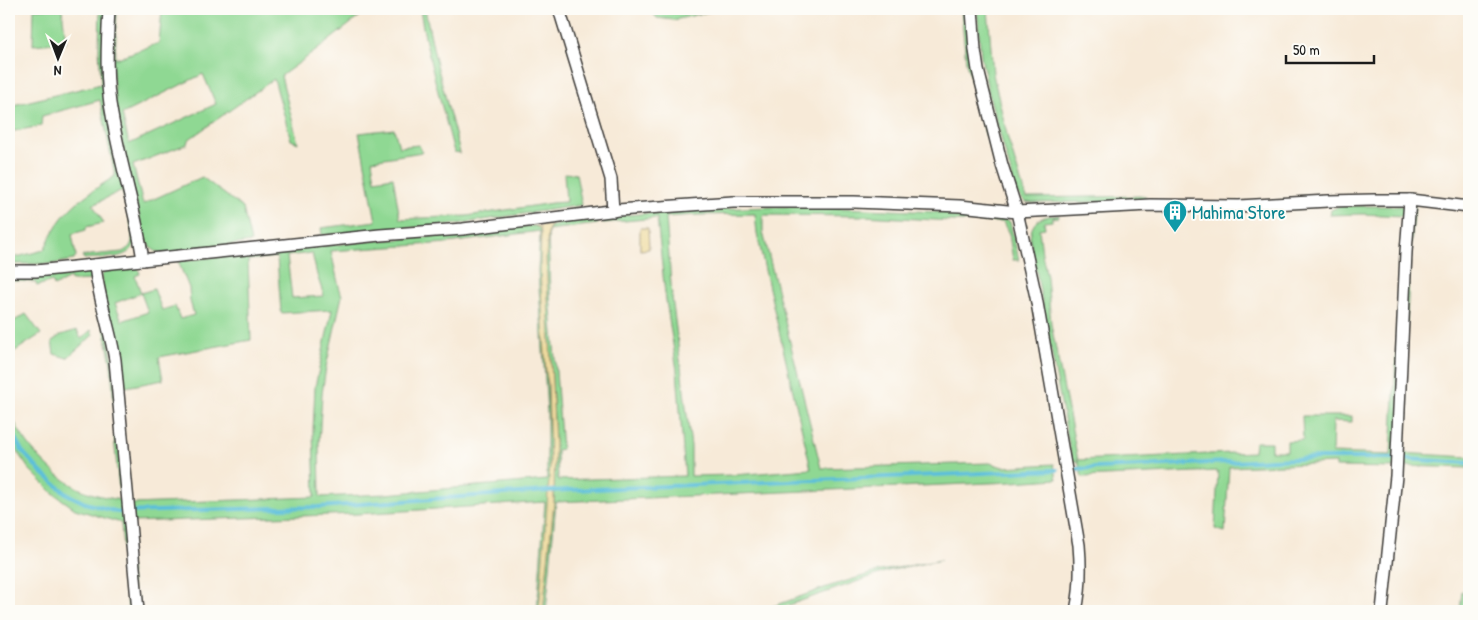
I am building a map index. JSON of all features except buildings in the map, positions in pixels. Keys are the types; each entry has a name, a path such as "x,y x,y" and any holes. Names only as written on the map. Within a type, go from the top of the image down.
{"street":[{"path":"109,9 107,42 109,94 112,116 138,225 143,260"},
{"path":"559,9 610,179 613,211"},
{"path":"972,9 978,70 1002,165 1018,212 1036,297 1079,545 1081,586 1076,611"},
{"path":"1382,611 1396,476 1410,200"},
{"path":"9,271 36,271 380,235 463,229 613,211 742,202 854,202 960,206 1018,212 1150,205 1239,206 1328,201 1410,200 1469,207"},
{"path":"95,265 115,360 138,611"}],"green space":[{"path":"34,9 62,9 66,42 33,45"},
{"path":"100,9 106,9 104,48 136,241 133,248 128,252 115,257 84,259 82,256 122,252 131,245 132,230 122,190 93,205 104,223 86,227 86,230 72,234 76,256 74,260 51,264 9,264 9,259 44,250 57,225 69,210 115,176 100,100 42,116 41,126 9,132 9,106 101,84 99,48"},
{"path":"115,9 117,9 115,59 159,43 162,9 369,9 281,76 298,143 291,140 274,79 188,140 187,144 133,165 143,204 202,177 243,208 251,242 167,254 154,250 145,240 116,108 113,79","holes":["203,74 216,104 129,144 122,114"]},
{"path":"420,9 425,9 435,57 460,153 454,152 431,63"},
{"path":"649,9 681,9 683,13 703,9 721,9 674,20 657,18"},
{"path":"961,9 967,9 972,65 990,137 986,136 966,62"},
{"path":"977,9 988,9 993,74 1008,139 1026,198 1146,196 1142,201 1032,203 1025,202 1017,194 990,99 981,57"},
{"path":"394,129 399,147 419,145 422,152 372,160 375,180 393,177 400,219 467,216 566,202 564,173 576,174 582,205 457,224 322,235 321,228 376,221 359,133"},
{"path":"798,206 981,214 998,217 1010,222 1019,260 1013,260 1009,234 1003,222 864,216 763,215 763,232 821,468 990,463 1003,467 1054,464 1057,479 556,502 546,611 543,611 554,502 555,443 546,258 548,230 550,295 562,449 557,450 558,480 685,476 677,370 665,294 657,218 603,223 606,218 684,210","holes":["755,214 757,233 811,469 734,475 691,476 691,446 672,297 666,217"]},
{"path":"1339,206 1415,206 1410,253 1401,453 1469,457 1469,468 1336,467 1336,463 1229,467 1225,532 1215,529 1218,471 1082,477 1078,461 1072,461 1030,238 1033,227 1039,220 1053,215 1059,215 1059,217 1052,218 1052,221 1044,222 1045,228 1039,229 1047,277 1051,324 1078,460 1254,452 1255,442 1271,442 1271,451 1287,451 1287,441 1303,440 1302,416 1352,416 1352,422 1333,421 1332,453 1391,455 1403,216 1330,215 1331,210"},
{"path":"597,220 598,224 548,230 551,226 568,221"},
{"path":"517,226 535,226 540,228 550,464 549,501 539,611 537,611 545,502 357,514 132,522 132,504 315,497 313,431 315,387 332,310 281,313 277,257 248,260 251,340 159,357 163,380 121,388 101,277 103,273 116,268 138,268 140,274 135,276 141,293 154,289 162,310 175,306 180,319 194,315 189,288 178,261 439,236","holes":["540,231 538,271 547,413 547,480 385,494 320,497 319,443 322,394 342,296 331,251 448,243","312,253 324,296 292,298 287,256","141,293 148,312 122,321 115,303"]},
{"path":"85,271 92,273 94,276 106,323 113,363 123,501 135,611 128,611 121,523 75,509 53,493 29,469 9,440 9,409 27,443 55,472 76,487 97,495 120,500 114,436 116,436 111,363 92,280 71,281 70,278 54,286 52,281 37,286 35,282 13,281 13,277"},
{"path":"26,314 41,334 9,355 9,324"},
{"path":"77,330 81,339 91,330 93,335 67,358 54,354 52,341 61,335"},
{"path":"941,560 888,571 783,607 783,611 779,611 778,608 771,611 760,611 827,587 880,571"},
{"path":"1462,591 1469,591 1469,611 1460,611"}],"sand":[{"path":"552,224 548,230 546,258 555,443 554,502 543,611 539,611 550,466 548,383 540,270 541,233 540,228 535,226"},
{"path":"640,228 648,228 649,249 640,250"}],"waterway":[{"path":"9,427 22,451 41,472 67,494 85,503 118,512 318,507 547,491 1057,470"},
{"path":"1074,469 1320,458 1390,458 1469,463"}],"place":[{"name":"Mahima Store","path":"1175,233"}]}
